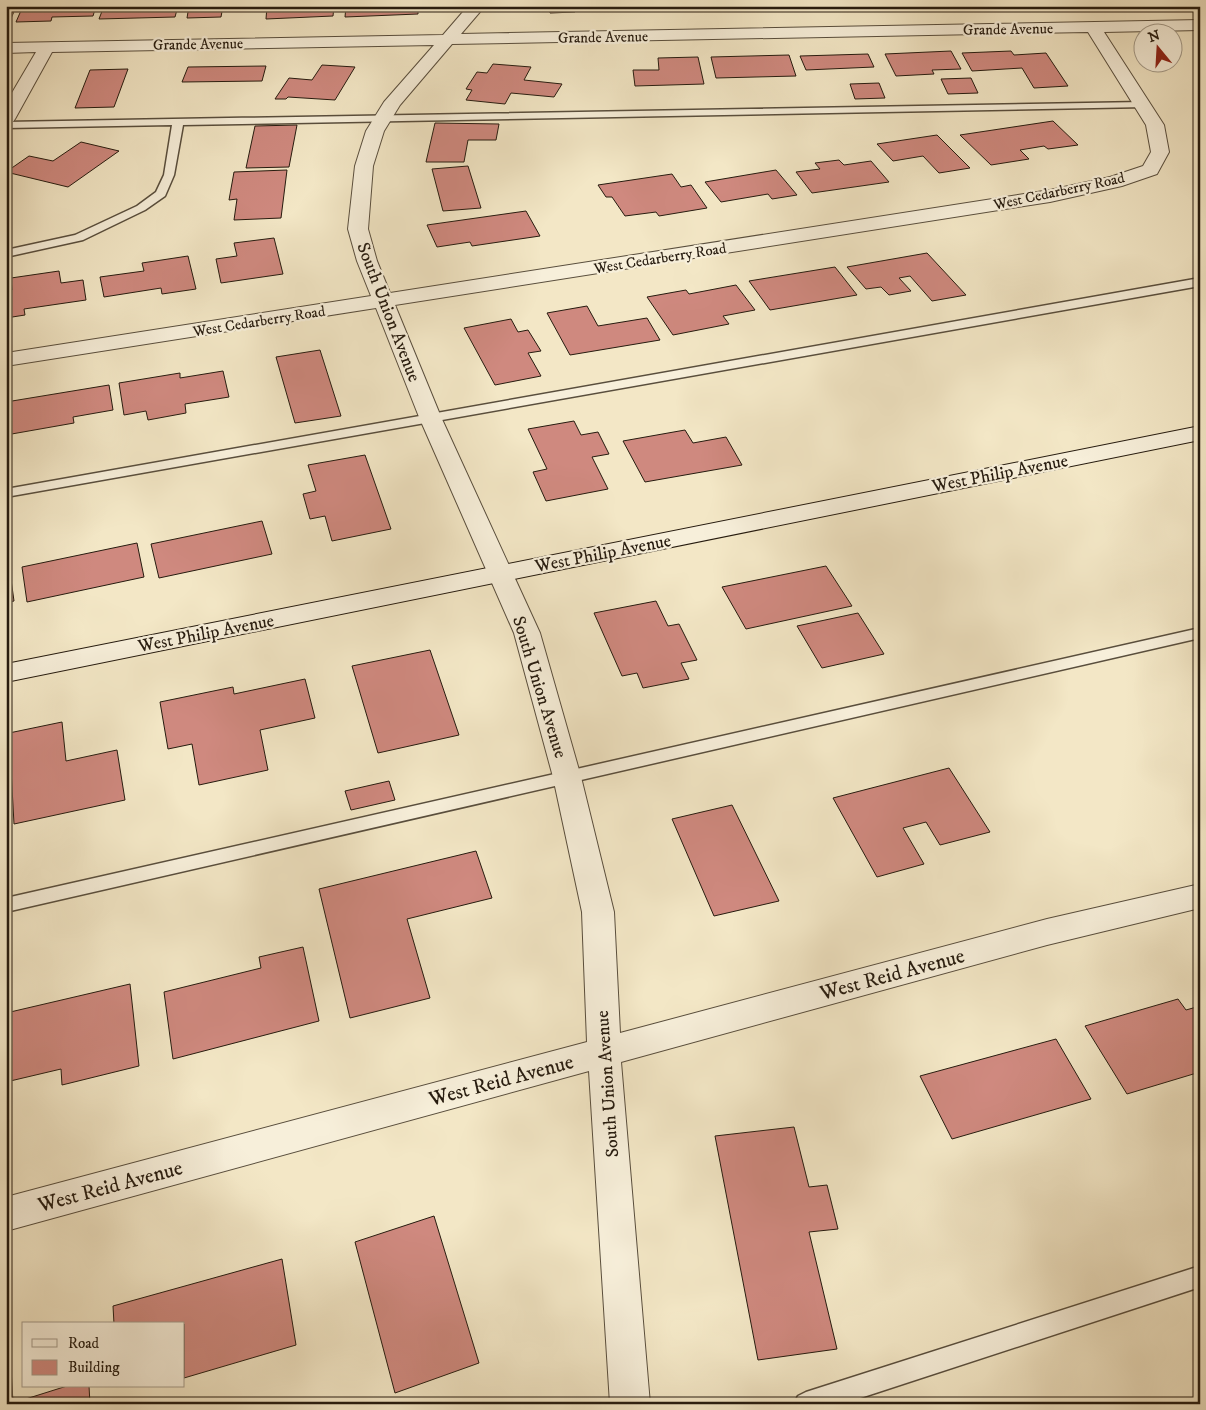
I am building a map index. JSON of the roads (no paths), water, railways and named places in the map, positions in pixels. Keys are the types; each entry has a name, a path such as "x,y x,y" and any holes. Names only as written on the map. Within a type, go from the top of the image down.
{"street":[{"name":"South Union Avenue","path":"477,6 394,102 375,130 364,166 358,229 367,261 430,417 526,633 567,777 598,912 604,1052 630,1404"},
{"name":"Grande Avenue","path":"6,48 1200,25"},
{"name":"West Cedarberry Road","path":"6,360 1050,196 1115,182 1150,170 1160,152 1154,126 1094,28"},
{"path":"7,118 47,47"},
{"name":"West Philip Avenue","path":"6,673 1200,433"},
{"name":"West Reid Avenue","path":"6,1214 1047,932 1200,896"}],"lane":[{"path":"7,118 178,122 1142,105"},
{"path":"6,254 79,238 141,208 161,194 169,175 178,122"},
{"path":"6,493 1200,282"},
{"path":"6,905 1200,633"},
{"path":"806,1404 1200,1276"}]}
